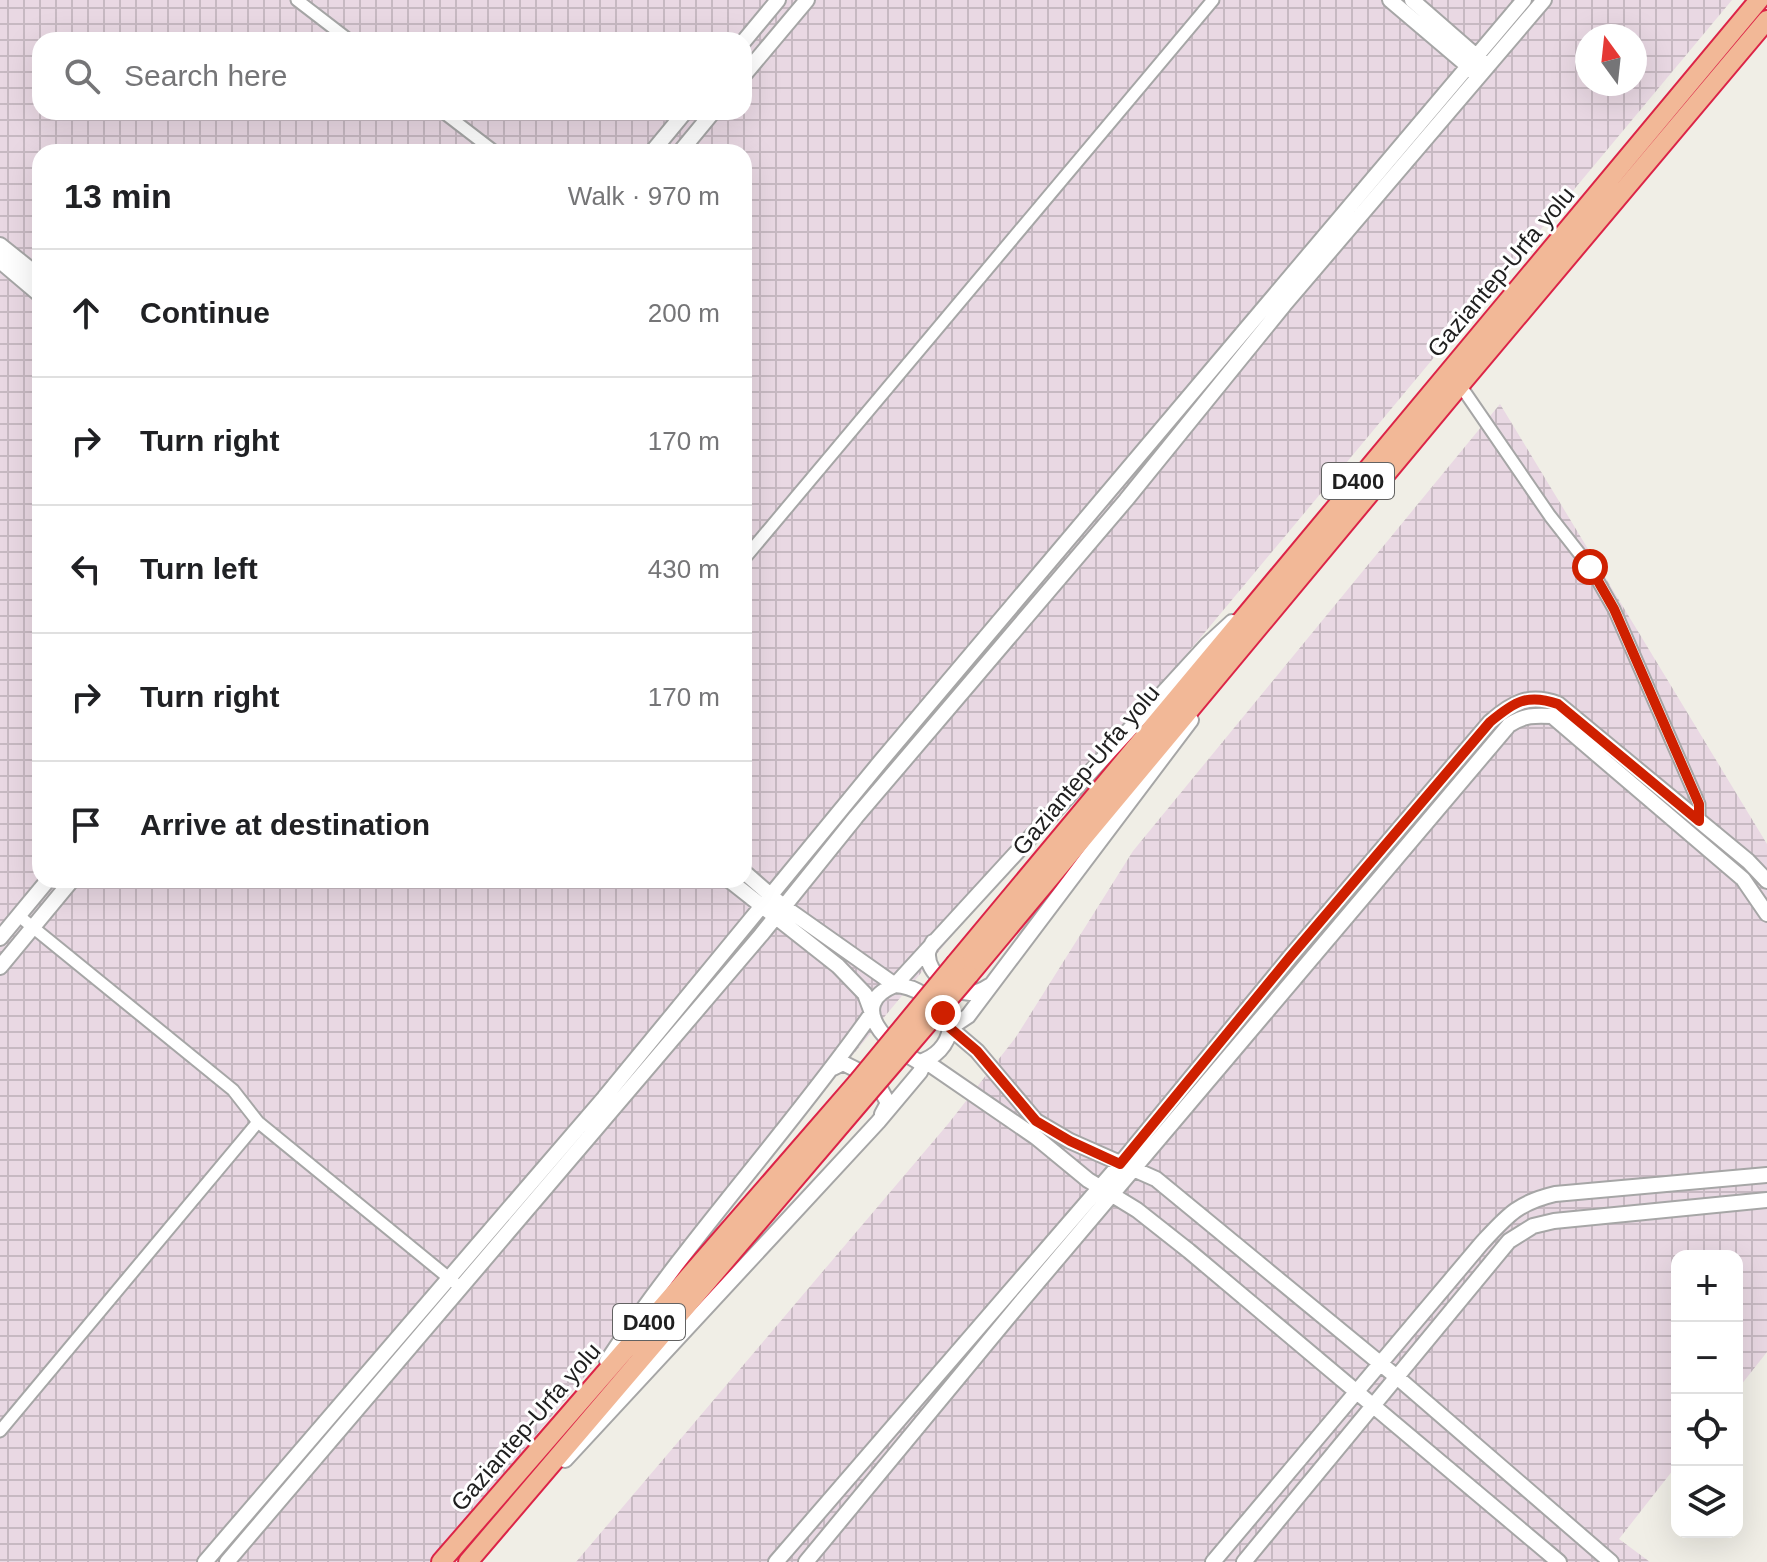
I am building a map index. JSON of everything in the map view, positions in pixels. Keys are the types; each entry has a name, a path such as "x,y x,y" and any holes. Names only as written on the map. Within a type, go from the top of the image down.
{"highway":[{"name":"Gaziantep-Urfa yolu","path":"468,1562 962,969 1269,588 1759,0"},
{"name":"Gaziantep-Urfa yolu","path":"962,969 1222,670 1767,20"},
{"name":"Gaziantep-Urfa yolu","path":"441,1562 863,1088"}],"street":[{"path":"297,0 339,32"},
{"path":"751,32 778,0"},
{"path":"752,65 807,0"},
{"path":"752,549 1213,0"},
{"path":"1390,0 1478,66"},
{"path":"1412,0 1478,66"},
{"path":"205,1562 455,1283 778,912 1126,500 1478,66 1524,0"},
{"path":"227,1562 766,900 1478,66 1544,0"},
{"path":"453,120 485,144"},
{"path":"659,144 678,120"},
{"path":"687,144 706,120"},
{"path":"0,245 32,271"},
{"path":"0,261 32,288"},
{"path":"1460,385 1550,516 1590,567 1614,609 1699,804 1699,821"},
{"path":"576,1407 674,1266 832,1068 872,1013 877,996 895,985 1207,645 1269,588"},
{"path":"752,882 778,912 865,994 879,1030 893,1046 919,1062 925,1061 937,1053 947,1040 950,1028 968,1016 992,985 1172,747 1201,707 1222,670"},
{"path":"806,1562 1112,1194 1127,1167 1400,828 1490,722 1507,707 1531,698 1558,704 1748,861 1767,881"},
{"path":"776,1562 1099,1186 1127,1167 1509,725 1531,715 1552,716 1743,879 1767,914"},
{"path":"0,938 42,888"},
{"path":"0,967 65,888"},
{"path":"744,888 766,900"},
{"path":"778,912 895,985 916,989 934,1003 950,1028 977,1051 1036,1121 1070,1141 1156,1179 1398,1378 1611,1562"},
{"path":"19,916 233,1090 258,1122 455,1283"},
{"path":"933,941 928,954 931,965 945,983 970,993 992,985"},
{"path":"513,1509 583,1442 878,1122 920,1072 925,1061"},
{"path":"925,1061 1037,1138 1189,1251 1559,1562"},
{"path":"832,1068 843,1063 875,1079 888,1103 878,1122"},
{"path":"0,1431 258,1122"},
{"path":"1213,1562 1508,1214 1530,1200 1555,1194 1767,1175"},
{"path":"1244,1562 1509,1241 1533,1226 1554,1221 1767,1200"}],"shaded area":[{"path":"0,0 1732,0 430,1562 0,1562"},
{"path":"1500,404 1767,844 1767,1352 1743,1382 1743,1250 1671,1250 1671,1473 1619,1539 1650,1562 576,1562 948,1124 1016,1037 1133,851"}],"route":[{"path":"943,1013 950,1028 977,1051 1036,1121 1120,1164 1290,957 1490,722 1507,707 1531,698 1558,704 1699,821 1699,804 1614,609 1590,567"}]}
